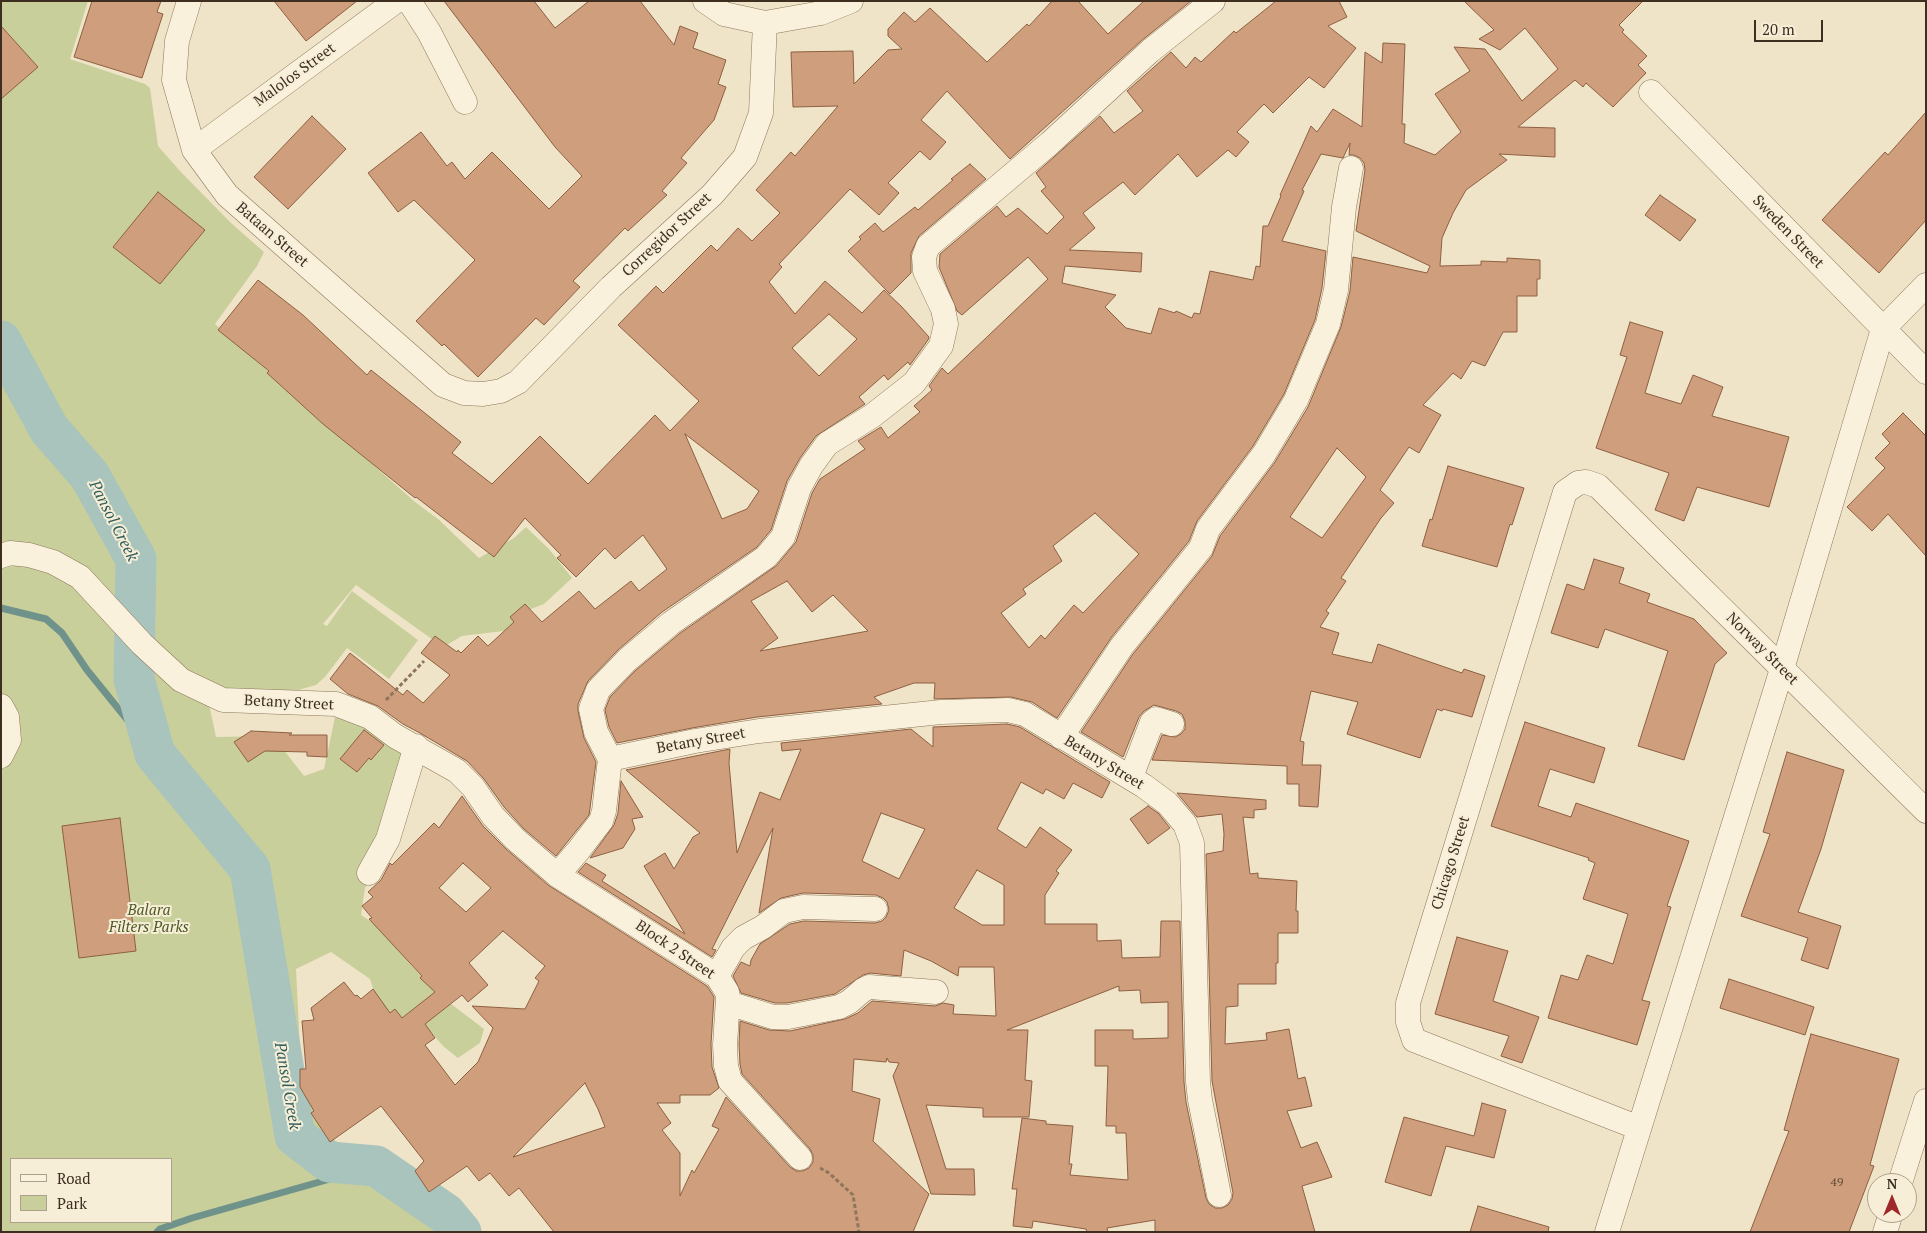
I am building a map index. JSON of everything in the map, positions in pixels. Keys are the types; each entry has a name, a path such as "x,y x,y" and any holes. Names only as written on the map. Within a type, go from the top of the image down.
{"street":[{"name":"Bataan Street","path":"189,1 177,41 174,80 194,150 227,195 443,385 464,393 483,394"},
{"name":"Malolos Street","path":"194,150 396,1"},
{"path":"409,1 429,32 465,102"},
{"path":"705,1 724,14 765,23 821,13 851,1"},
{"path":"557,875 601,821 604,812 610,758 596,732 591,709 598,690 627,660 671,623 766,557 783,536 800,488 811,466 826,444 872,416 914,383 941,346 946,324 943,309 925,272 924,257 928,246 1050,143 1150,51 1213,1"},
{"name":"Corregidor Street","path":"483,394 501,391 518,382 612,287 712,195 745,157 760,113 765,23"},
{"name":"Sweden Street","path":"1651,92 1926,372"},
{"path":"1061,737 1122,646 1201,548 1208,529 1264,454 1296,400 1328,324 1336,290 1344,207 1351,168"},
{"path":"1607,1232 1782,669 1883,329 1926,285"},
{"name":"Chicago Street","path":"1598,486 1586,482 1578,483 1565,492 1408,1003 1408,1022 1414,1040 1639,1128"},
{"name":"Norway Street","path":"1598,486 1926,811"},
{"name":"Betany Street","path":"1,556 10,553 29,555 53,562 80,577 142,644 181,680 223,700 336,704 370,717 395,736 416,746 457,771 473,788 493,816 515,839 557,875"},
{"path":"1,706 7,717 9,740 1,756"},
{"name":"Betany Street","path":"610,758 695,741 759,731 941,712 1008,710 1025,714 1131,777 1167,803 1185,824 1192,844 1198,1082 1219,1195"},
{"path":"1131,777 1152,722 1156,718 1172,724"},
{"path":"369,873 388,839 416,746"},
{"name":"Block 2 Street","path":"557,875 718,976 727,992 728,1003 724,1045 730,1081 800,1158"},
{"path":"718,976 734,948 743,938 763,927 784,911 803,908 875,909"},
{"path":"728,1003 773,1017 788,1017 839,1007 849,1002 863,990 869,988 936,992"},
{"path":"1903,1173 1926,1101"}],"path":[{"path":"370,717 424,661"},
{"path":"800,1158 829,1173 853,1195 859,1232"}],"green space":[{"name":"Balara Filters Parks","path":"1,1 88,1 70,59 145,84 150,88 158,146 231,223 264,252 257,266 215,324 415,502 438,519 479,558 514,538 526,527 549,549 572,578 544,604 523,612 512,630 462,636 443,647 356,585 323,624 327,626 352,591 418,640 389,679 347,648 325,677 316,685 280,695 209,704 216,737 273,736 304,776 324,769 335,717 362,722 404,752 412,801 398,844 365,888 361,915 382,929 409,963 438,994 484,1029 480,1043 458,1058 443,1046 418,1017 398,1030 379,1007 370,979 331,952 296,969 301,1068 328,1115 333,1140 374,1155 442,1232 1,1232"}],"building":[{"path":"92,1 161,1 157,12 163,14 142,78 74,57"},
{"path":"274,1 357,1 306,41"},
{"path":"444,1 534,1 555,28 589,1 640,1 674,45 680,26 698,33 693,48 726,60 718,84 726,87 714,120 681,158 687,163 662,191 667,195 628,231 625,228 573,281 580,287 544,325 536,318 478,377 444,344 442,346 416,321 475,260 414,200 398,212 368,173 421,132 447,166 452,162 465,179 492,152 549,209 582,176 555,147"},
{"path":"1052,1 1078,1 1108,34 1144,1 1191,1 1141,41 1010,159 947,91 921,120 946,142 930,160 920,151 888,183 899,193 879,215 850,189 779,264 782,267 769,282 795,314 825,281 862,313 884,290 929,337 928,340 910,365 908,362 888,380 884,375 859,397 865,404 816,436 800,458 787,481 771,530 757,547 662,612 618,650 588,681 578,704 578,711 584,738 596,762 589,815 556,856 524,829 467,761 403,724 378,706 348,694 330,679 350,653 403,695 407,690 423,703 450,675 421,653 435,636 461,653 478,636 488,646 514,622 510,617 525,604 542,622 579,591 595,609 631,581 639,591 667,569 643,535 615,559 605,548 576,577 557,558 561,555 525,518 494,557 415,498 323,424 267,373 269,371 218,330 258,280 303,315 367,375 371,370 461,442 452,453 492,484 540,436 588,484 655,415 670,431 699,401 618,325 656,286 663,293 711,245 717,251 738,228 752,241 780,213 756,190 791,152 795,156 838,106 793,107 791,52 853,51 854,84 888,50 902,49 888,36 888,29 904,12 915,22 930,8 987,62 1027,24 1029,26","holes":["829,314 857,339 819,376 792,348","685,434 759,491 747,509 722,519"]},
{"path":"1276,1 1339,1 1347,17 1328,26 1356,48 1324,88 1309,77 1273,113 1264,104 1237,132 1249,142 1236,157 1228,150 1197,177 1178,154 1135,195 1123,182 1083,213 1095,228 1069,250 1142,253 1141,272 1065,266 1062,283 1116,295 1105,307 1126,328 1151,334 1159,308 1175,313 1176,311 1192,318 1194,313 1200,314 1210,271 1253,280 1256,266 1260,267 1263,226 1268,226 1311,126 1317,132 1333,109 1362,127 1365,52 1382,63 1383,43 1405,44 1402,124 1405,124 1404,143 1435,155 1461,132 1435,94 1470,71 1454,47 1485,49 1522,101 1558,69 1525,28 1500,50 1479,39 1494,30 1464,1 1643,1 1619,25 1624,30 1622,32 1647,56 1638,65 1646,73 1613,107 1586,83 1583,87 1575,80 1518,127 1555,128 1555,157 1499,154 1507,160 1466,190 1453,213 1442,238 1440,266 1481,265 1481,261 1507,262 1507,258 1540,260 1540,279 1537,279 1537,296 1517,296 1517,332 1503,332 1485,366 1472,361 1461,379 1453,373 1423,405 1441,415 1419,453 1409,447 1380,490 1394,503 1381,518 1341,578 1346,581 1326,611 1329,613 1320,627 1339,633 1332,654 1372,663 1378,644 1462,673 1464,669 1485,676 1472,717 1437,709 1420,758 1347,734 1358,702 1311,691 1300,741 1304,742 1302,765 1321,765 1318,807 1299,806 1299,784 1287,784 1287,766 1152,760 1162,735 1175,737 1185,729 1185,721 1182,714 1176,711 1154,705 1144,711 1139,717 1123,757 1081,732 1133,654 1212,556 1220,536 1275,462 1308,407 1341,327 1350,291 1353,257 1427,273 1430,266 1356,231 1365,170 1364,163 1360,158 1349,155 1350,143 1343,158 1321,154 1302,190 1304,191 1282,241 1326,251 1322,288 1315,320 1284,394 1253,446 1197,521 1189,541 1111,638 1057,718 1032,702 1011,697 934,699 935,683 914,683 874,697 882,704 757,717 617,743 609,727 605,710 610,697 636,670 679,634 776,566 796,542 812,493 820,479 865,449 858,441 881,427 888,438 920,412 914,406 932,390 929,386 942,368 948,374 1048,279 1028,257 962,315 957,311 939,267 940,254 997,206 1006,217 1018,208 1047,234 1064,217 1041,191 1046,187 1036,173 1100,116 1114,133 1143,111 1127,91 1171,52 1186,68 1195,57 1201,62 1234,31 1236,33","holes":["1337,448 1366,477 1322,538 1290,517","1095,513 1139,554 1083,613 1074,605 1045,639 1041,635 1029,648 1001,613 1026,594 1023,589 1062,561 1053,546","787,581 812,612 833,595 868,631 760,651 778,638 751,601"]},
{"path":"1,26 38,67 1,99"},
{"path":"1926,112 1926,220 1879,273 1822,220 1885,152 1888,155"},
{"path":"312,116 346,149 288,209 254,177"},
{"path":"970,164 986,179 919,236 911,253 911,273 890,294 848,251 861,239 859,237 875,223 883,232 915,207 918,210"},
{"path":"158,192 205,230 160,284 113,247"},
{"path":"1660,195 1696,220 1680,241 1645,215"},
{"path":"1630,322 1663,332 1645,393 1681,404 1693,375 1723,387 1712,416 1789,437 1769,507 1697,487 1684,521 1655,510 1669,473 1596,448 1627,357 1620,355"},
{"path":"1903,413 1926,436 1926,556 1888,514 1872,531 1847,507 1885,468 1875,458 1890,443 1882,434"},
{"path":"1448,466 1524,488 1512,525 1510,524 1497,567 1422,546"},
{"path":"1594,559 1624,568 1619,583 1650,594 1647,602 1694,619 1727,653 1715,664 1684,760 1638,746 1668,651 1605,629 1598,648 1551,633 1567,584 1584,590"},
{"path":"1525,722 1605,748 1594,783 1550,769 1538,806 1571,817 1576,803 1689,841 1667,906 1671,907 1642,1000 1650,1002 1637,1045 1548,1018 1561,975 1578,980 1587,955 1613,964 1628,914 1583,899 1595,863 1588,860 1589,858 1491,826"},
{"path":"1007,724 1020,727 1110,782 1102,798 1073,783 1064,799 1046,789 1043,794 1021,782 997,829 1026,848 1040,827 1072,850 1056,871 1059,873 1045,895 1045,924 1097,924 1097,941 1121,940 1122,958 1160,957 1161,921 1180,921 1186,1102 1206,1198 1209,1204 1215,1208 1222,1208 1228,1205 1233,1193 1212,1081 1206,854 1223,851 1224,834 1222,814 1197,817 1177,793 1266,800 1266,809 1254,810 1254,818 1243,817 1250,874 1258,873 1258,878 1297,881 1296,911 1298,911 1298,933 1278,933 1276,984 1238,984 1238,1006 1226,1007 1225,1044 1267,1040 1266,1033 1289,1029 1298,1079 1305,1077 1312,1106 1287,1111 1301,1148 1317,1142 1332,1177 1302,1186 1315,1232 1155,1232 1155,1220 1107,1228 1108,1232 1087,1232 1086,1229 1033,1221 1032,1228 1013,1226 1017,1189 1012,1189 1022,1118 1046,1121 1046,1124 1073,1126 1069,1164 1072,1164 1070,1175 1128,1180 1126,1133 1116,1133 1116,1126 1106,1126 1108,1066 1095,1066 1095,1030 1133,1030 1133,1039 1168,1038 1168,1002 1141,1003 1140,990 1119,991 1119,986 1007,1030 1028,1030 1025,1080 1032,1081 1029,1117 983,1117 983,1108 926,1105 946,1169 974,1169 975,1195 931,1194 893,1076 899,1063 889,1062 887,1058 886,1062 854,1059 852,1091 880,1099 873,1141 929,1194 913,1232 554,1232 519,1188 509,1196 490,1173 479,1181 467,1166 429,1192 415,1171 424,1161 381,1106 330,1142 311,1113 314,1111 300,1087 300,1069 306,1069 302,1021 314,1020 311,1008 344,982 355,996 357,995 361,999 373,989 390,1013 395,1009 402,1018 435,992 420,978 422,976 369,919 372,918 362,906 373,897 368,892 381,880 390,863 392,865 434,823 439,828 462,796 483,826 506,849 548,885 707,986 714,997 711,1044 712,1067 719,1088 710,1095 680,1095 680,1103 657,1103 671,1123 662,1130 680,1153 680,1196 692,1170 694,1173 719,1129 712,1126 726,1097 790,1167 796,1171 803,1171 809,1168 813,1162 813,1155 810,1149 742,1074 739,1045 740,1021 769,1030 790,1031 845,1019 858,1013 872,1001 935,1006 943,1003 954,1005 953,1014 996,1016 994,967 959,967 958,976 931,961 904,950 901,976 870,973 863,975 835,994 787,1003 775,1003 741,993 733,976 741,962 750,966 751,960 760,944 790,924 804,921 875,923 882,921 889,910 887,902 876,895 803,893 781,898 759,913 773,828 712,949 716,950 712,957 578,872 586,863 606,875 602,881 685,934 644,866 665,853 674,869 693,837 700,833 626,770 730,749 729,763 737,853 760,792 780,800 801,749 782,751 781,743 911,729 933,747 933,727","holes":["881,813 925,829 899,879 862,861","463,863 491,888 466,912 439,888","977,870 1004,885 1004,925 982,925 954,908","503,931 545,966 535,978 539,981 525,1009 472,1006 493,1028 478,1062 455,1085 425,1045 435,1038 425,1024 462,995 468,1002 488,985 469,963","585,1083 605,1127 513,1157"]},
{"path":"364,730 384,745 357,772 340,759"},
{"path":"251,731 292,733 289,735 327,735 327,757 307,756 307,752 265,751 248,762 234,742"},
{"path":"1787,752 1844,770 1821,849 1798,912 1841,926 1828,969 1801,960 1808,938 1741,916 1770,834 1763,832"},
{"path":"621,781 643,817 632,819 635,829 623,848 590,858 614,825 618,813"},
{"path":"1148,806 1158,813 1170,828 1148,844 1130,819"},
{"path":"120,818 136,951 79,958 62,826"},
{"path":"1457,937 1508,951 1493,1001 1539,1017 1522,1063 1501,1056 1509,1036 1435,1014"},
{"path":"1729,979 1814,1007 1805,1035 1720,1008"},
{"path":"1811,1034 1899,1059 1870,1165 1874,1166 1871,1173 1867,1173 1867,1184 1849,1232 1750,1232 1789,1131 1784,1130"},
{"path":"1482,1103 1506,1110 1494,1158 1446,1146 1431,1196 1385,1182 1404,1117 1474,1136"},
{"path":"1478,1206 1549,1227 1548,1232 1470,1232"}],"waterway":[{"name":"Pansol Creek","path":"1,341 49,429 90,476 136,559 134,679 155,754 250,869 295,1136 329,1162 376,1166 446,1214 461,1232"},
{"name":"Pansol Creek","path":"1,608 46,619 62,633 87,670 155,754"},
{"name":"Pansol Creek","path":"157,1232 160,1229 192,1218 376,1166"}]}
